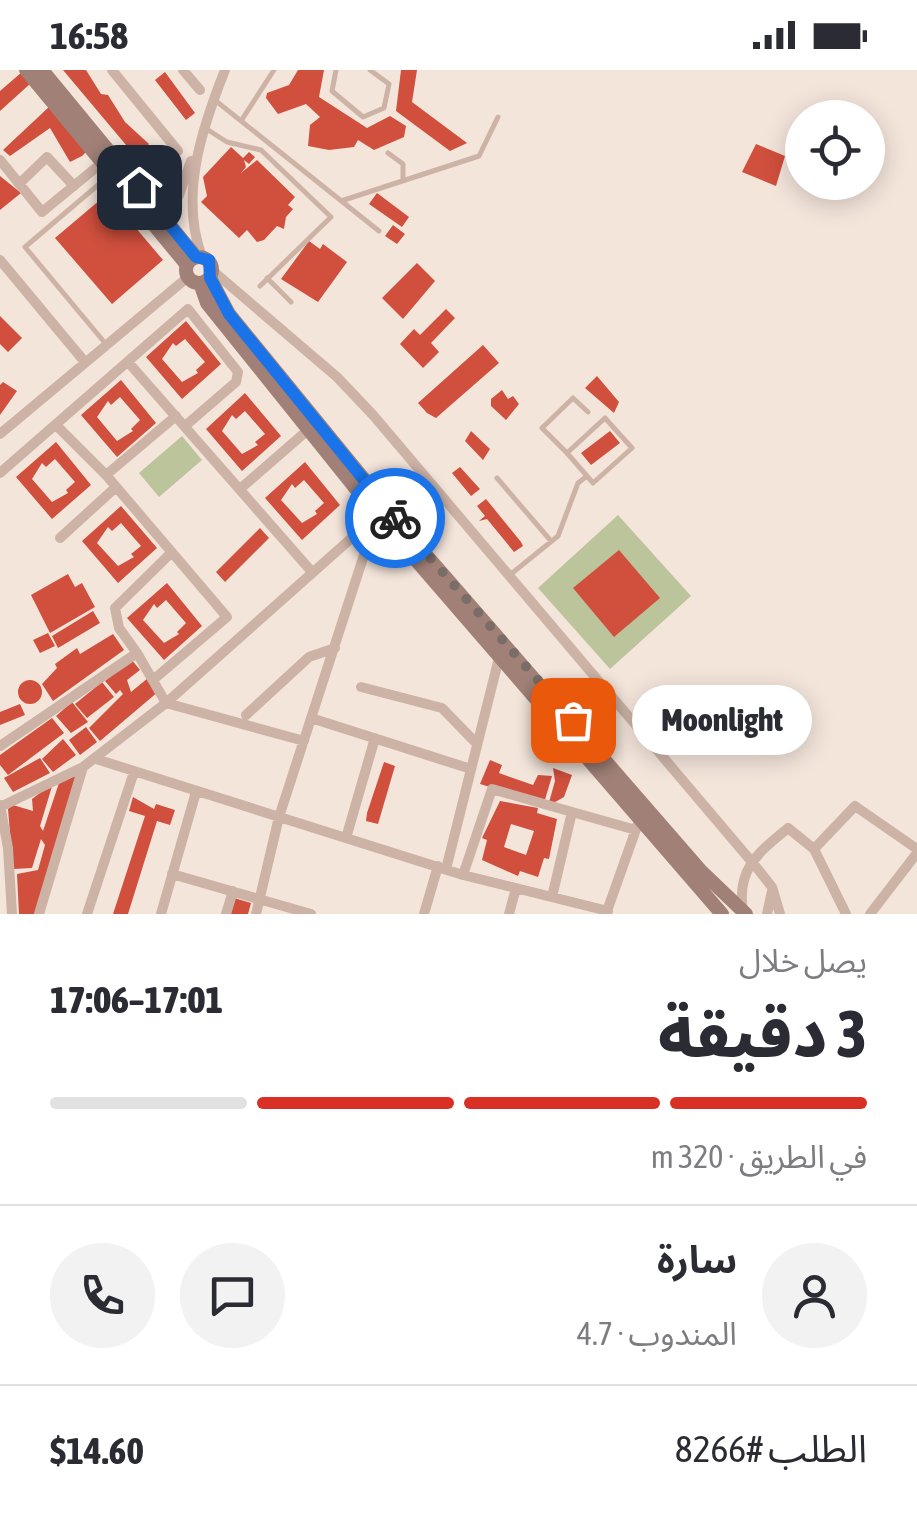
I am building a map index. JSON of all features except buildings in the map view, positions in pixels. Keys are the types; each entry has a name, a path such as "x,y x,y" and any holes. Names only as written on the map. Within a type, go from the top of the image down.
{"main road":[{"path":"26,70 199,270 207,303 309,430 701,871 745,912"},
{"path":"42,70 163,217 229,314 382,511 638,823 722,914"}],"street":[{"path":"112,70 178,152"},
{"path":"183,70 200,90"},
{"path":"163,217 179,195 224,70"},
{"path":"202,126 194,173 192,232 199,270 338,377 750,860 772,888 780,914"},
{"path":"19,184 47,158 74,186"},
{"path":"0,160 42,212 74,186 109,167"},
{"path":"0,260 84,362"},
{"path":"0,434 104,343 199,270"},
{"path":"0,473 188,309 238,372 236,382 185,426"},
{"path":"128,362 312,572"},
{"path":"106,475 176,416"},
{"path":"56,424 106,475 227,616 153,680"},
{"path":"240,489 309,430"},
{"path":"60,538 116,487"},
{"path":"12,914 8,848 0,806 96,759 382,511"},
{"path":"256,914 279,817 382,511"},
{"path":"172,552 115,608 119,628 166,702 304,742"},
{"path":"246,714 309,656 335,648"},
{"path":"0,746 138,653"},
{"path":"424,914 471,769 500,654"},
{"path":"361,687 442,708 478,744"},
{"path":"311,718 471,769"},
{"path":"346,838 374,738"},
{"path":"96,759 463,875 607,912 638,823 572,812 492,789 463,875"},
{"path":"39,914 83,767"},
{"path":"87,914 134,772"},
{"path":"161,914 196,792"},
{"path":"814,850 855,806 917,851 876,912"},
{"path":"552,897 572,812"},
{"path":"745,912 742,881 750,860 788,828 814,850 846,914"},
{"path":"172,874 311,914"},
{"path":"509,914 516,888"},
{"path":"767,914 772,888"},
{"path":"226,914 233,891"}],"lane":[{"path":"241,121 274,70"},
{"path":"336,70 332,91 362,117 384,108 389,84 370,70"},
{"path":"213,99 379,231"},
{"path":"341,200 480,156 498,116"},
{"path":"202,126 227,142 261,150 332,217 260,286"},
{"path":"388,152 403,164 403,180"},
{"path":"104,343 24,247 109,167"},
{"path":"268,278 291,302"},
{"path":"567,454 605,418 632,448 592,483 542,428 572,398 588,412"},
{"path":"509,576 558,536 578,482 587,476"},
{"path":"497,478 551,541"}],"green space":[{"path":"182,436 202,460 159,497 139,473"},
{"path":"618,515 691,596 610,669 538,588"}],"way so far":[{"path":"395,518 573,720"}],"place":[{"name":"Moonlight","path":"573,720"}],"route":[{"path":"139,187 196,257 209,260 210,278 229,314 395,518"}]}
